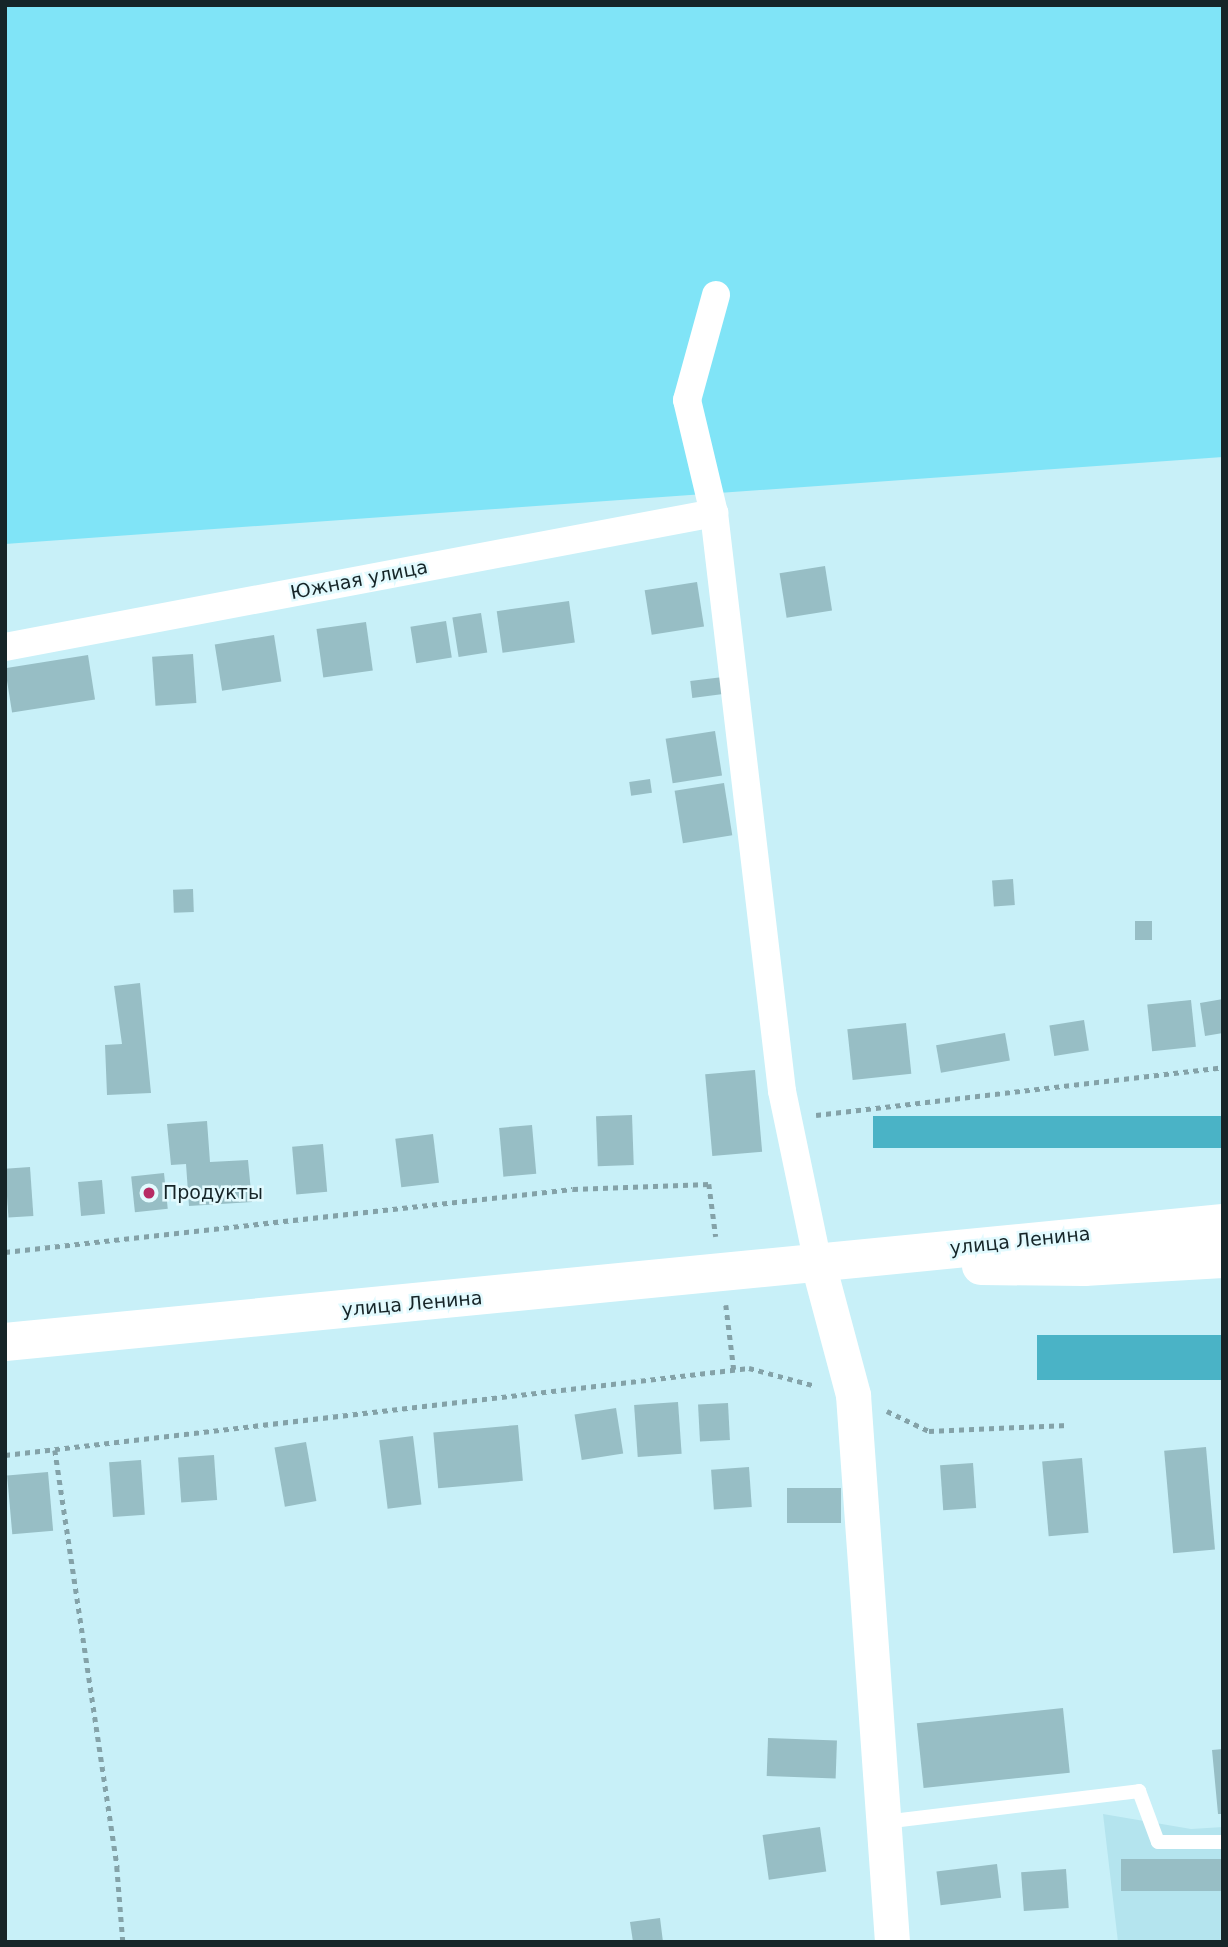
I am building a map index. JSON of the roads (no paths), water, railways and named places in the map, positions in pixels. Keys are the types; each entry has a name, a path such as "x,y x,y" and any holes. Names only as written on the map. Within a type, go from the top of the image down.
{"highway":[{"name":"улица Ленина","path":"5,1342 722,1274 1072,1235 1223,1223"},
{"name":"улица Ленина","path":"818,1264 1084,1267 1223,1259"}],"street":[{"path":"716,295 687,400 713,513 788,1118 818,1264 853,1395 892,1942"},
{"name":"Южная улица","path":"5,647 713,513"}],"lane":[{"path":"883,1822 1139,1791 1158,1842 1223,1842"}],"place":[{"name":"Продукты","path":"149,1193"}]}
